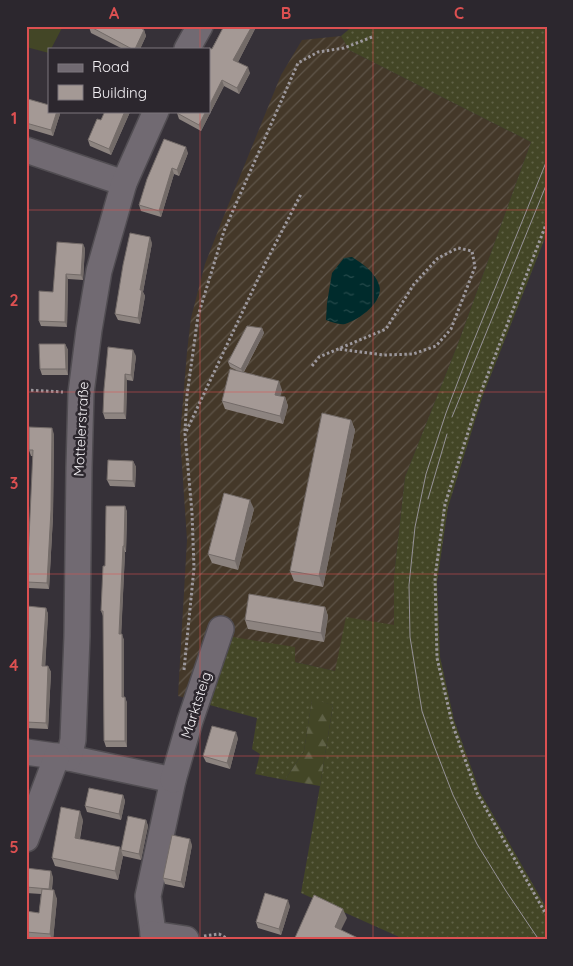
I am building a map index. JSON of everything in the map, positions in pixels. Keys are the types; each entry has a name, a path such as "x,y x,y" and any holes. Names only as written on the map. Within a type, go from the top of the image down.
{"street":[{"path":"188,48 200,26"},
{"name":"Mottelerstraße","path":"26,839 40,804 73,740 77,636 81,393 89,330 99,271 124,183 156,112"},
{"path":"26,150 124,183"},
{"name":"Marktsteig","path":"186,939 153,937 148,896 173,780 190,721 221,630"},
{"path":"26,752 63,757 173,780"}],"path":[{"path":"184,670 194,568 192,513 185,434 187,395 198,316 224,231 298,63 318,52 344,48 372,36"},
{"path":"185,434 265,264 301,194"},
{"path":"547,222 481,392 445,504 435,577 437,658 452,723 477,793 547,916"},
{"path":"312,366 319,357 338,349 386,329 414,284 438,258 458,248 472,250 476,267 451,329 436,346 413,354 384,355 338,349"},
{"path":"26,390 81,393"},
{"path":"186,939 219,934 230,940"}],"shaded area":[{"path":"341,36 349,50 531,142 459,341 405,477 394,576 394,625 335,671 295,662 295,647 206,704 178,696 187,540 180,436 191,318 205,264 281,75 302,40"}],"green space":[{"path":"26,26 63,26 52,48 48,48 48,53 26,47"},
{"path":"353,26 547,26 547,233 483,395 448,507 437,582 440,657 454,720 480,792 547,909 547,940 406,940 301,893 333,705 312,700 304,751 285,780 255,774 260,754 252,749 257,718 206,704 233,637 295,647 295,662 335,671 346,617 394,625 394,576 405,477 459,341 531,142 349,50 341,36"},
{"path":"312,699 333,705 320,786 285,780 304,751"}],"water":[{"path":"352,257 372,272 377,280 380,291 370,309 351,322 338,324 326,320 332,273 344,258"}],"building":[{"path":"89,26 138,26 144,30 135,48 130,48"},
{"path":"224,26 252,26 233,60 248,67 237,88 222,80 210,104 210,48 212,49"},
{"path":"28,99 48,105 48,112 57,112 51,130 26,123"},
{"path":"105,112 125,112 109,149 88,140 97,119 101,120"},
{"path":"178,112 206,112 199,125"},
{"path":"164,139 186,147 177,170 172,168 159,211 139,205 147,179"},
{"path":"130,233 150,237 140,290 142,290 138,318 115,314"},
{"path":"57,242 83,244 81,275 66,274 65,322 39,321 39,291 53,292"},
{"path":"247,326 262,328 241,369 228,362"},
{"path":"39,344 65,344 66,369 40,369"},
{"path":"108,347 133,350 131,375 125,374 124,413 103,413"},
{"path":"230,369 279,381 275,395 285,397 280,416 222,401"},
{"path":"322,413 351,420 319,576 290,571"},
{"path":"29,427 52,428 51,510 47,583 27,582 33,450 29,450"},
{"path":"108,460 133,461 133,481 107,480"},
{"path":"224,493 250,500 235,561 208,554"},
{"path":"106,506 125,506 119,634 122,634 122,697 125,697 125,741 104,741 103,611 101,611 103,566 105,566"},
{"path":"249,594 325,607 321,633 245,620"},
{"path":"27,606 46,608 42,666 48,666 46,723 26,722"},
{"path":"212,726 236,732 227,763 203,756"},
{"path":"89,788 123,795 119,814 85,806"},
{"path":"61,807 80,811 75,838 120,847 115,871 52,858"},
{"path":"128,816 146,820 139,854 121,850"},
{"path":"172,835 190,839 181,882 163,878"},
{"path":"26,868 51,871 49,889 26,887"},
{"path":"42,889 54,890 50,934 26,932 26,911 39,913"},
{"path":"265,893 288,900 279,929 256,922"},
{"path":"314,895 343,909 335,927 362,940 294,940"}],"tram line":[{"path":"539,940 477,844 453,795 433,743 422,711 410,637 409,585 415,527 426,474 468,355 547,160"},
{"path":"452,417 547,183"},
{"path":"428,499 447,434"}]}
